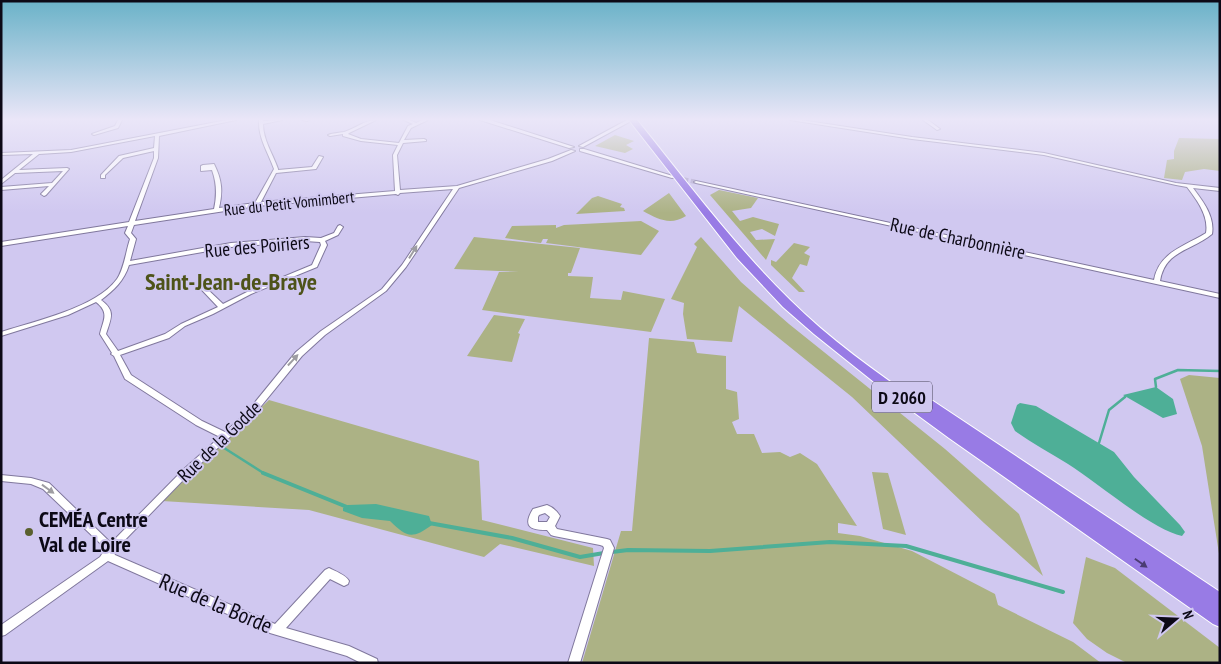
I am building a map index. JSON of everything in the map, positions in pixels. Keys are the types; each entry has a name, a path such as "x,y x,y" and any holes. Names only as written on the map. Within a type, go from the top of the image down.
{"highway":[{"name":"D 2060","path":"658,151 763,281 818,331 887,386 954,434 1220,618"},
{"name":"D 2060","path":"667,151 734,239 775,282 811,315 903,388 1220,603"}],"street":[{"path":"1,154 64,151"},
{"path":"103,177 121,157 148,151"},
{"path":"1,334 55,317 96,299 119,281 133,239 128,233 156,158 157,151"},
{"path":"257,204 275,172 273,158 269,151"},
{"path":"397,151 398,193"},
{"name":"Rue du Petit Vomimbert","path":"1,244 257,204 457,187 550,160 568,151"},
{"path":"591,151 674,177"},
{"path":"1019,151 1044,154 1189,186 1220,190"},
{"path":"1,183 37,153"},
{"path":"275,172 314,168 321,157"},
{"path":"214,168 221,187 216,210"},
{"path":"14,172 67,169 44,194"},
{"name":"Rue de Charbonnière","path":"696,182 1220,296"},
{"path":"1,189 52,184"},
{"path":"1157,282 1165,260 1173,253 1209,234 1211,228 1198,198 1189,186"},
{"name":"Rue de la Godde","path":"1,631 103,560 110,550 187,471 250,414 299,354 323,332 384,290 396,278 457,187"},
{"path":"322,240 336,234 340,227"},
{"name":"Rue des Poiriers","path":"115,354 166,336 183,325 252,291 314,266 324,248 322,240 306,239 232,245 125,264"},
{"path":"202,287 222,307"},
{"path":"96,299 108,308 110,316 103,334 112,346 128,377 190,418 226,436"},
{"name":"Rue de la Borde","path":"1,478 31,481 46,486 110,550 111,558 277,630 349,651 373,663"},
{"path":"550,526 554,532 607,543 609,552 574,663"},
{"path":"277,630 329,573 344,581"}],"shaded area":[{"path":"1174,151 1220,151 1220,171 1204,169 1185,172 1182,180 1164,178 1167,160 1174,159"},
{"path":"719,190 758,198 751,208 732,211 740,221 753,217 779,224 775,236 762,229 750,232 756,240 775,239 766,260 710,195"},
{"path":"669,193 686,216 675,221 669,221 659,219 643,211"},
{"path":"598,196 622,204 620,207 624,208 625,211 576,214 592,198"},
{"path":"641,221 659,231 641,255 546,243 548,239 543,239 541,243 505,238 512,226 556,225 556,228 564,225"},
{"path":"474,237 580,248 571,273 568,273 568,276 593,277 590,298 621,300 623,291 665,299 651,332 482,310 499,272 519,272 454,269"},
{"path":"701,237 741,282 789,324 945,449 1019,514 1043,576 984,523 852,397 739,306 732,342 687,339 683,314 684,303 671,299 697,247 694,244"},
{"path":"794,243 810,247 804,253 810,256 807,266 800,264 792,278 805,292 799,292 771,265 771,260 776,262"},
{"path":"494,315 525,319 518,333 520,334 512,362 467,356"},
{"path":"649,338 694,342 697,353 726,356 726,389 737,392 739,419 732,422 737,434 754,434 762,453 780,452 790,457 800,453 817,464 857,526 838,523 838,533 860,536 912,551 995,594 998,605 1073,642 1101,663 582,663 621,531 632,531"},
{"path":"1189,375 1220,378 1220,560 1202,446 1180,379"},
{"path":"1156,387 1173,399 1177,414 1163,418 1123,395"},
{"path":"269,400 479,461 482,520 593,548 594,566 500,544 484,557 309,510 162,501"},
{"path":"1020,403 1036,406 1114,452 1134,477 1180,525 1185,532 1182,536 1156,525 1140,515 1080,472 1015,431 1011,423 1017,405"},
{"path":"872,472 888,473 906,535 883,529"},
{"path":"376,504 429,516 432,525 419,533 410,535 390,521 362,518 343,511 343,508 348,505"},
{"path":"1086,557 1115,568 1220,648 1220,663 1127,663 1107,653 1087,639 1073,623"}],"waterway":[{"path":"1156,387 1155,379 1178,370 1220,371"},
{"path":"1099,443 1109,410 1125,397"},
{"path":"221,446 264,473"},
{"path":"264,473 347,507"},
{"path":"429,523 512,538 580,557 604,553"},
{"path":"612,552 628,550 710,551 830,542 906,546 1063,592"}],"tunnel":[{"path":"677,178 696,182"}],"place":[{"name":"CEMÉA Centre Val de Loire","path":"29,532"}],"district":[{"name":"Saint-Jean-de-Braye","path":"231,281"}]}
